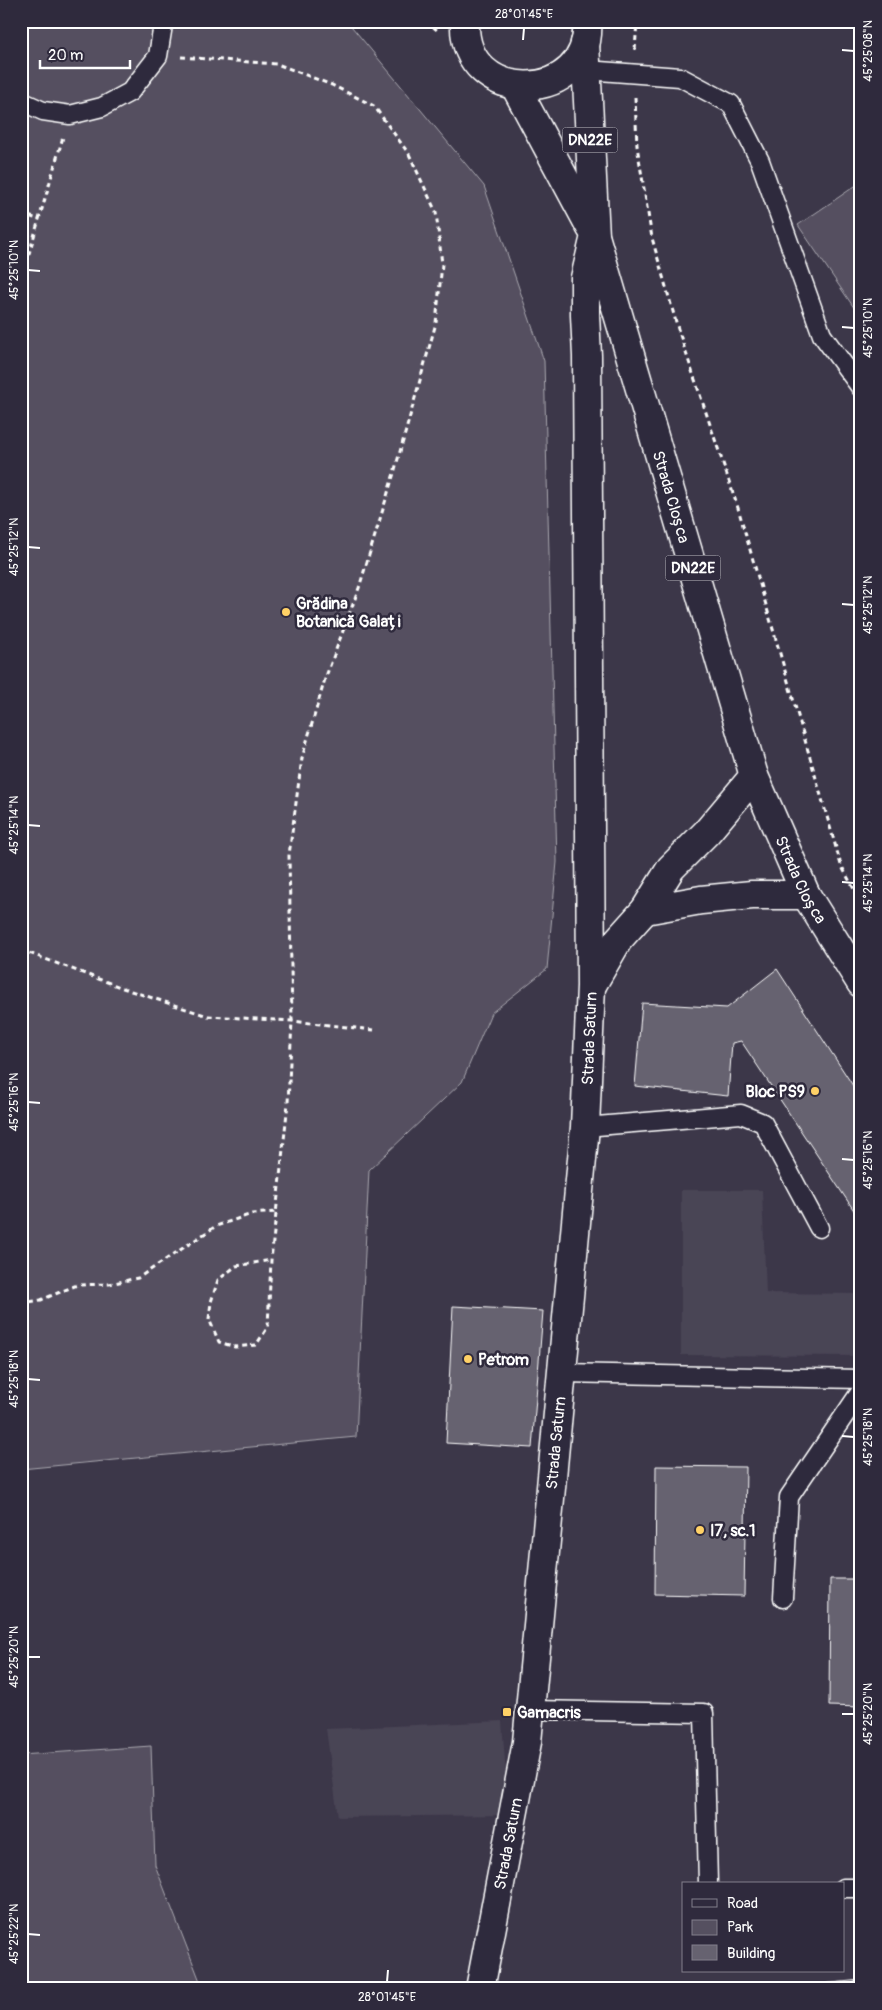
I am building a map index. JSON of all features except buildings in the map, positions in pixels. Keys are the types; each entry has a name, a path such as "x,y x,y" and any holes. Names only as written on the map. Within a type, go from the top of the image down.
{"street":[{"path":"462,25 470,50 481,67 496,79 515,86 533,87 550,82 566,73 578,59 586,45"},
{"name":"Strada Cloșca","path":"586,45 595,236 754,776 806,895 861,982"},
{"name":"DN22E","path":"515,86 595,236"},
{"path":"592,986 588,375 585,278 595,236"},
{"name":"Strada Saturn","path":"480,1989 527,1742 585,1127 592,986 618,940 645,910 671,868 707,832 754,776"},
{"path":"645,910 701,900 752,895 806,895"}],"lane":[{"path":"21,101 42,111 70,115 102,107 130,92 158,56 164,25 162,21"},
{"path":"586,45 634,73 680,77 731,104 760,160 822,334 861,388"},
{"path":"585,1127 741,1114 762,1123 818,1228"},
{"path":"562,1373 861,1379"},
{"path":"784,1598 789,1497 861,1391"},
{"path":"530,1710 704,1713 708,1882"},
{"path":"844,1888 861,1888"}],"path":[{"path":"637,21 634,73 637,146 652,238 678,330 738,508 841,865 861,902"},
{"path":"158,56 277,64 332,85 374,106 409,154 436,212 442,264 436,323 359,588 325,679 302,758 289,855 292,1021 288,1103 271,1260 268,1327 256,1345 235,1347 219,1342 209,1319 210,1302 218,1280 236,1266 271,1260"},
{"path":"21,281 70,115"},
{"path":"21,214 38,219"},
{"path":"21,950 131,991 208,1016 292,1021 374,1030"},
{"path":"21,1303 41,1300 77,1285 109,1284 138,1278 216,1226 252,1214 277,1212"}],"shaded area":[{"path":"681,1190 762,1190 766,1293 861,1294 861,1356 681,1355"},
{"name":"Gamacris","path":"502,1721 509,1815 338,1817 326,1729"}],"green space":[{"name":"Grădina Botanică Galați","path":"21,21 347,21 484,186 544,361 557,862 547,969 491,1013 462,1082 369,1170 356,1437 21,1469"},
{"path":"861,182 861,318 798,225"},
{"path":"151,1746 155,1865 203,1989 21,1989 21,1755"}],"place":[{"name":"Grădina Botanică Galați","path":"286,612"},
{"name":"Bloc PS9","path":"815,1091"},
{"name":"Petrom","path":"468,1359"},
{"name":"I7, sc.1","path":"700,1530"},
{"name":"Gamacris","path":"507,1712"}]}
